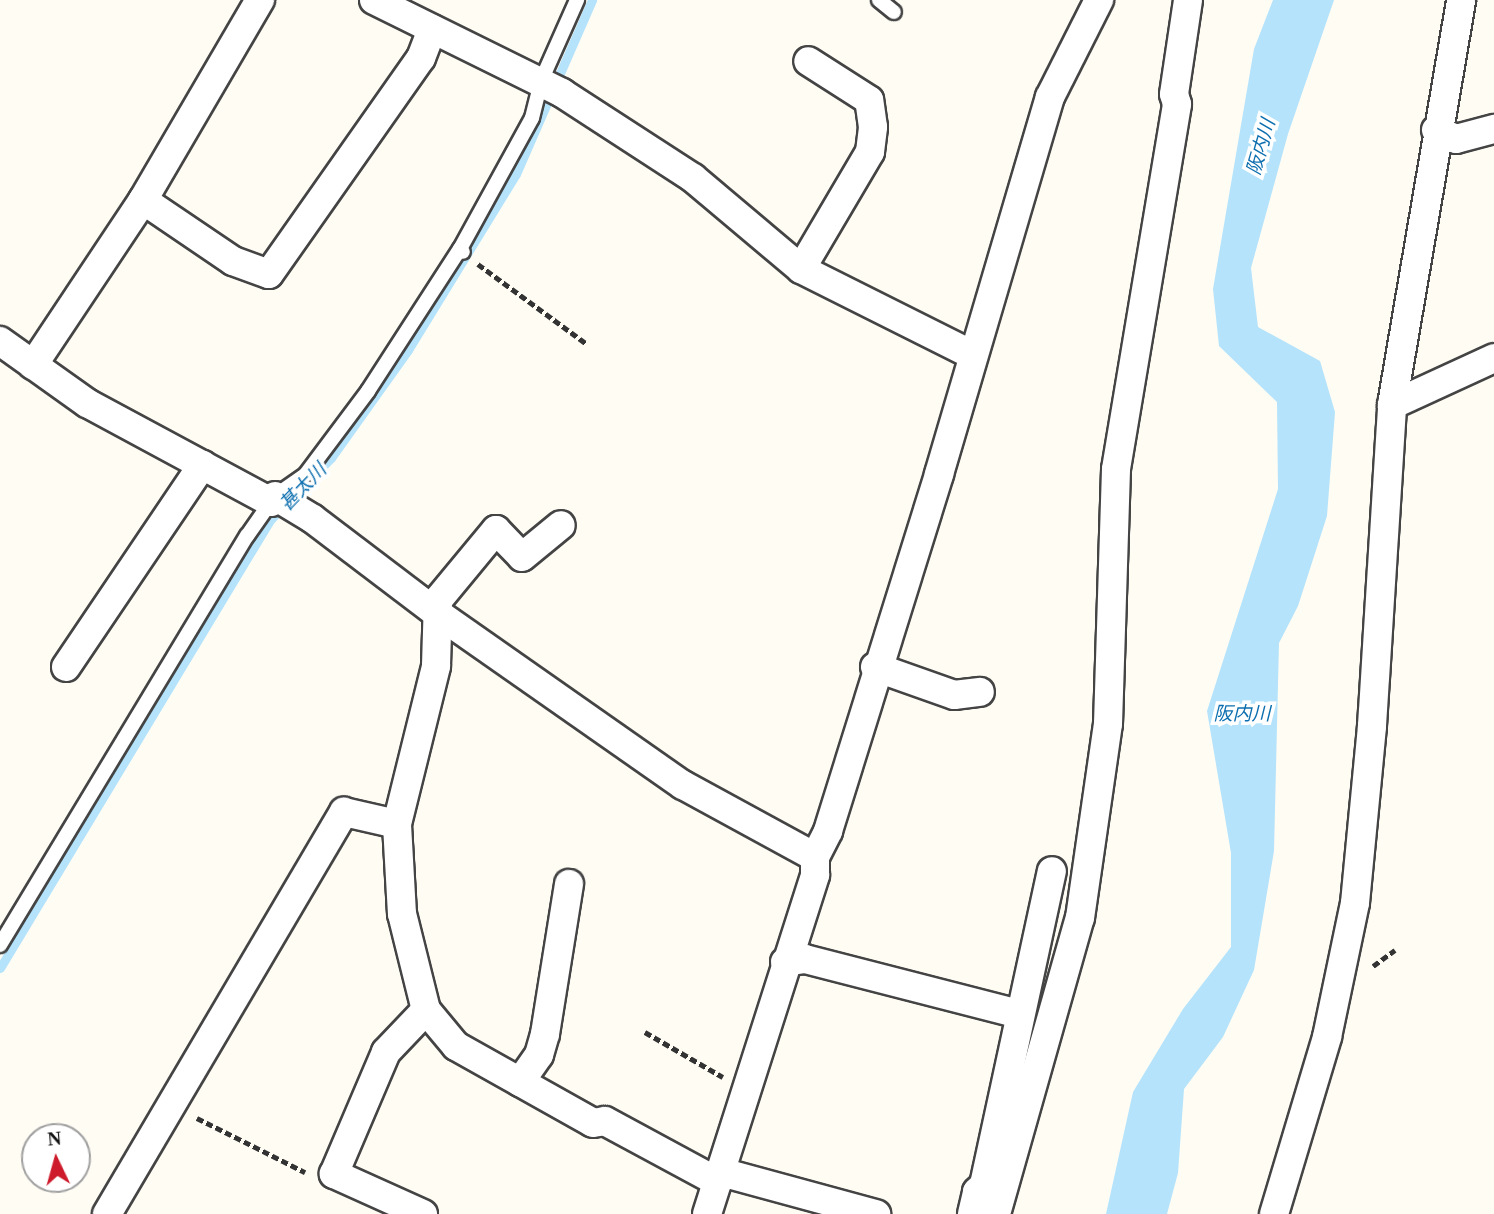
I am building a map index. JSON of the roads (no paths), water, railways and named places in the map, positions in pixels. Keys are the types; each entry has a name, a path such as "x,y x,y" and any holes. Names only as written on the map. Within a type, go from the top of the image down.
{"street":[{"path":"33,365 143,200 260,0"},
{"path":"374,0 550,86 693,178 801,269 973,355"},
{"path":"707,1214 785,962 815,875 815,857 828,831 875,667 973,355 1049,97 1099,0"},
{"path":"996,1214 1080,918 1108,724 1116,469 1177,104 1174,94 1188,0"},
{"path":"1273,1214 1327,1037 1355,903 1372,726 1392,405 1436,130 1461,0"},
{"path":"143,200 233,261 270,274 421,58 432,29"},
{"path":"801,269 870,152 873,127 869,100 808,61"},
{"path":"1436,130 1456,139 1494,130"},
{"path":"0,341 88,403 202,465 300,510 437,612 683,785 815,857"},
{"path":"1392,405 1492,363"},
{"path":"66,667 202,465"},
{"path":"561,525 522,557 495,530 438,600 436,666 397,824 402,914 426,1010 456,1046 593,1123 605,1121 719,1177 876,1214"},
{"path":"875,667 954,695 980,692"},
{"path":"107,1214 344,813 397,824"},
{"path":"972,1214 977,1192 984,1185 1052,871"},
{"path":"520,1082 539,1055 545,1034 569,884"},
{"path":"785,962 805,960 1019,1014"},
{"path":"424,1214 334,1174 386,1052 426,1010"}],"lane":[{"path":"0,944 5,926 273,499 306,474 465,254 550,86 577,0"},
{"path":"878,0 894,12"}],"water":[{"name":"阪内川","path":"1273,0 1334,0 1288,134 1251,268 1258,327 1320,361 1335,412 1327,516 1298,606 1279,643 1274,851 1254,970 1223,1037 1184,1089 1178,1173 1167,1214 1106,1214 1133,1092 1183,1009 1231,947 1231,853 1207,711 1278,489 1277,402 1219,346 1213,289 1254,49"}],"waterway":[{"name":"甚太川","path":"0,968 270,520 331,458 408,350 516,174 592,0"}]}
